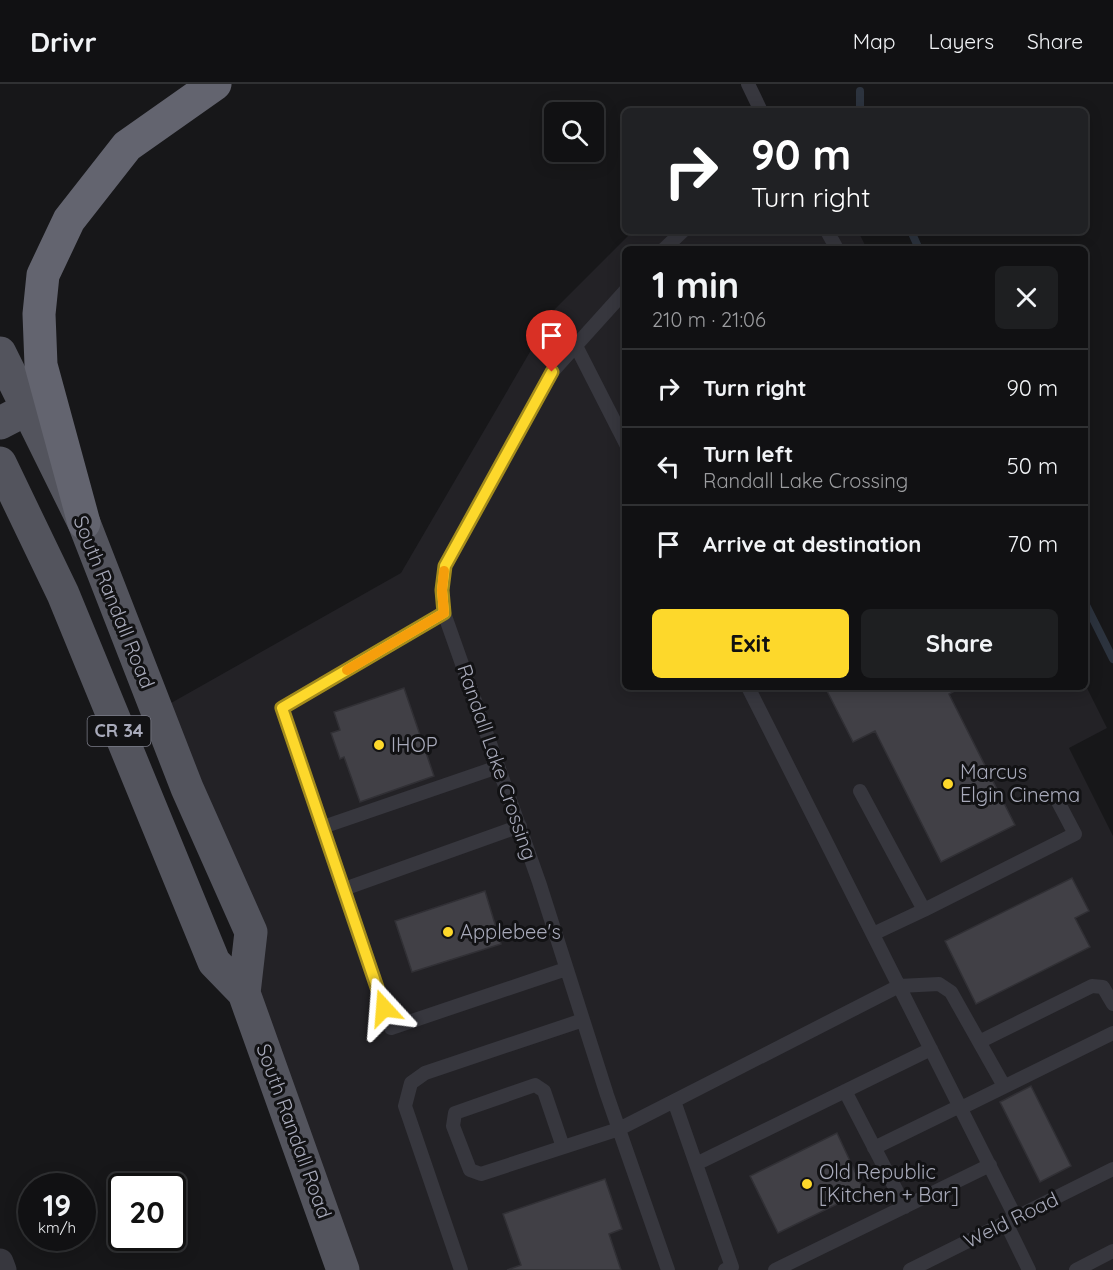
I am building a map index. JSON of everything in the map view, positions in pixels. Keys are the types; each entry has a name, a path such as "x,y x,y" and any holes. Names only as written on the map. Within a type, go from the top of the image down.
{"highway":[{"path":"84,523 41,365 39,314 43,275 69,220 127,146 215,84"}],"main road":[{"name":"South Randall Road","path":"0,353 84,523 187,788 251,932 244,993"},
{"path":"0,423 29,408"},
{"name":"South Randall Road","path":"0,463 63,594 214,962 244,993 343,1270"},
{"path":"0,511 7,514 63,594"}],"street":[{"path":"0,1262 3,1270"}],"lane":[{"path":"748,84 759,108"},
{"path":"667,246 680,234"},
{"name":"Randall Lake Crossing","path":"622,294 552,372 445,566 442,590 444,613 520,826 619,1129 668,1270"},
{"path":"575,344 622,433"},
{"path":"444,613 282,708 391,1028 566,969"},
{"path":"750,690 990,1165 1029,1270"},
{"path":"323,827 498,767"},
{"path":"860,790 924,910"},
{"path":"873,934 1075,834 1055,796"},
{"path":"344,889 520,826"},
{"path":"563,1147 544,1091 535,1085 455,1113 453,1126 470,1170 481,1173 563,1147 619,1129 899,986 944,985 1004,1086"},
{"path":"979,1042 1092,986 1102,987 1113,1004"},
{"path":"461,1270 405,1106 411,1083 425,1073 583,1020"},
{"path":"874,1148 1113,1033"},
{"path":"696,1164 931,1049"},
{"path":"845,1091 905,1207"},
{"path":"674,1101 730,1269"},
{"path":"775,1270 990,1165"},
{"name":"Weld Road","path":"910,1270 1113,1169"},
{"path":"1076,1270 1113,1251"}],"shaded area":[{"path":"630,234 860,234 866,246 622,246 622,690 1088,690 1107,728 1069,748 1113,836 1113,1270 351,1270 252,992 258,927 164,707 401,573 555,309"}],"building":[{"name":"IHOP","path":"404,688 434,776 360,802 344,757 340,759 331,733 340,730 334,712"},
{"name":"Marcus Elgin Cinema","path":"827,690 956,690 949,694 1015,825 941,862 875,731 853,742"},
{"path":"1072,878 1089,911 1075,918 1090,947 976,1004 945,941"},
{"name":"Applebee's","path":"485,891 501,944 412,972 395,921"},
{"path":"1031,1086 1071,1166 1040,1182 1000,1102"},
{"name":"Old Republic [Kitchen + Bar]","path":"837,1133 864,1191 778,1233 750,1176"},
{"path":"605,1179 622,1229 609,1234 621,1270 507,1270 521,1265 503,1214"}],"waterway":[{"path":"860,91 860,108"},
{"path":"912,234 918,246"},
{"path":"1088,609 1113,659"}],"slow traffic":[{"path":"347,670 444,613 442,590 444,571"}],"place":[{"name":"IHOP","path":"379,745"},
{"name":"Marcus Elgin Cinema","path":"948,784"},
{"name":"Applebee's","path":"448,932"},
{"name":"Old Republic [Kitchen + Bar]","path":"807,1184"}],"route":[{"path":"384,1008 282,708 444,613 442,590 445,566 552,372"}]}
